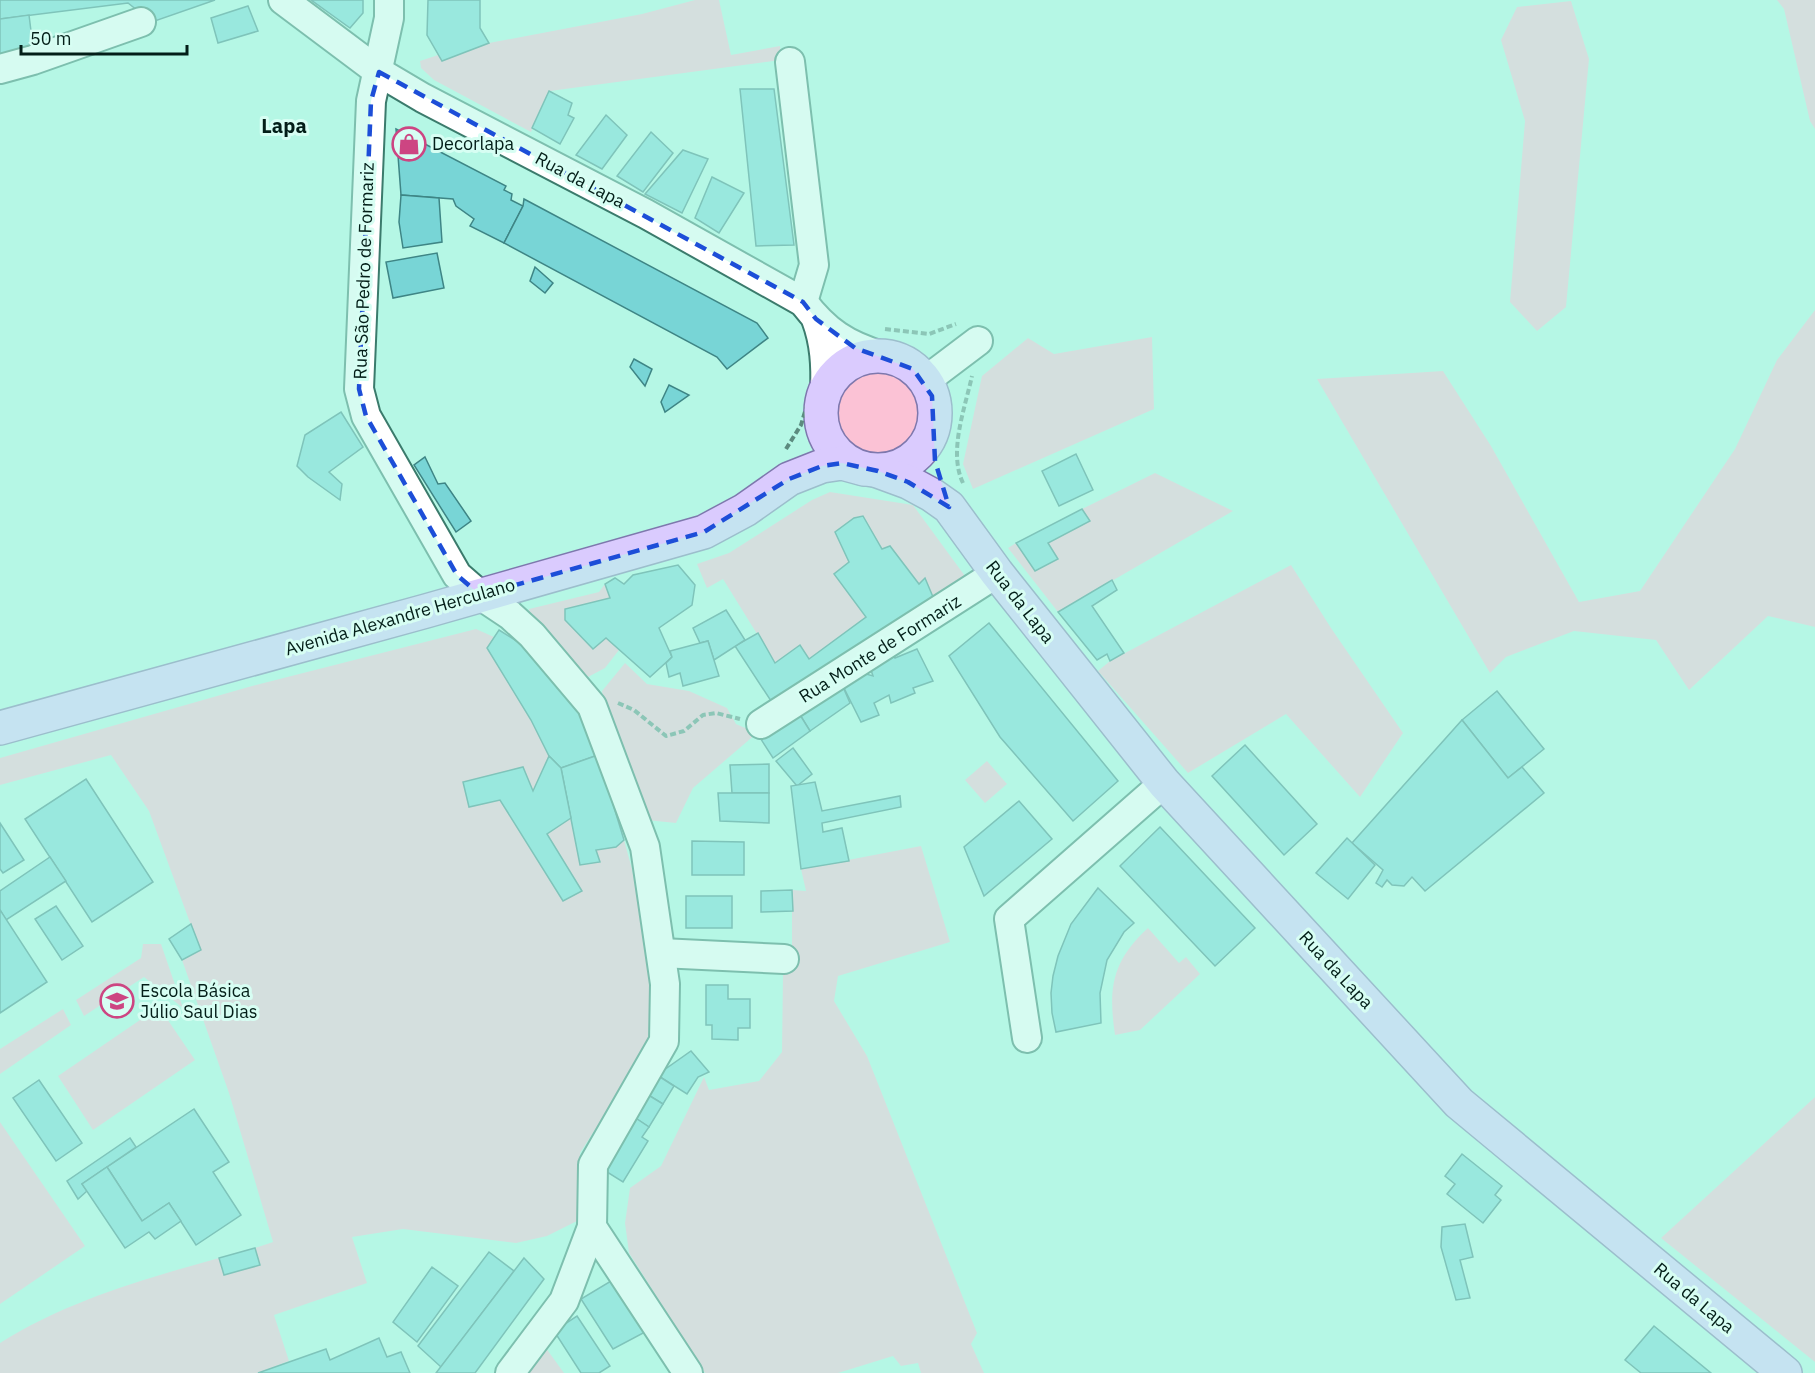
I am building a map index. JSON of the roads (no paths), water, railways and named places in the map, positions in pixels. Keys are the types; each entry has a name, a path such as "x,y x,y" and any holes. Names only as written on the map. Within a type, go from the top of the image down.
{"main road":[{"path":"881,342 898,360 913,369 925,381 932,396 935,413 932,430 925,445 903,465 871,470 850,463 837,453 827,440 818,399 835,376 849,364 865,358 881,342"},
{"name":"Avenida Alexandre Herculano","path":"0,728 704,532 745,510 787,465 810,452 818,399"},
{"name":"Rua da Lapa","path":"932,430 935,461 997,573 1164,783 1459,1103 1785,1373"},
{"name":"Avenida Alexandre Herculano","path":"787,465 822,466 842,463 871,470"},
{"name":"Rua da Lapa","path":"871,470 958,500"}],"street":[{"name":"Rua da Lapa","path":"283,0 379,72 423,98 646,214 809,311 855,348 881,342"},
{"name":"Rua São Pedro de Formariz","path":"389,0 379,72 371,101 358,389 366,416 458,575 532,635 592,706 645,847 665,984 664,1041 593,1165 592,1227"},
{"path":"0,69 101,25 141,22"},
{"path":"790,62 814,265 809,311 823,336 826,367 818,399"},
{"path":"925,381 967,332"},
{"name":"Rua Monte de Formariz","path":"761,724 997,573"},
{"path":"1027,1038 1009,919 1164,783"},
{"path":"661,953 784,959"},
{"path":"510,1373 564,1301 592,1227"},
{"path":"592,1227 688,1373"},
{"path":"576,1269 587,1264 603,1264 620,1270"}],"place":[{"name":"Decorlapa","path":"409,144"},
{"name":"Escola Básica Júlio Saul Dias","path":"117,1001"}],"district":[{"name":"Lapa","path":"284,126"}]}
